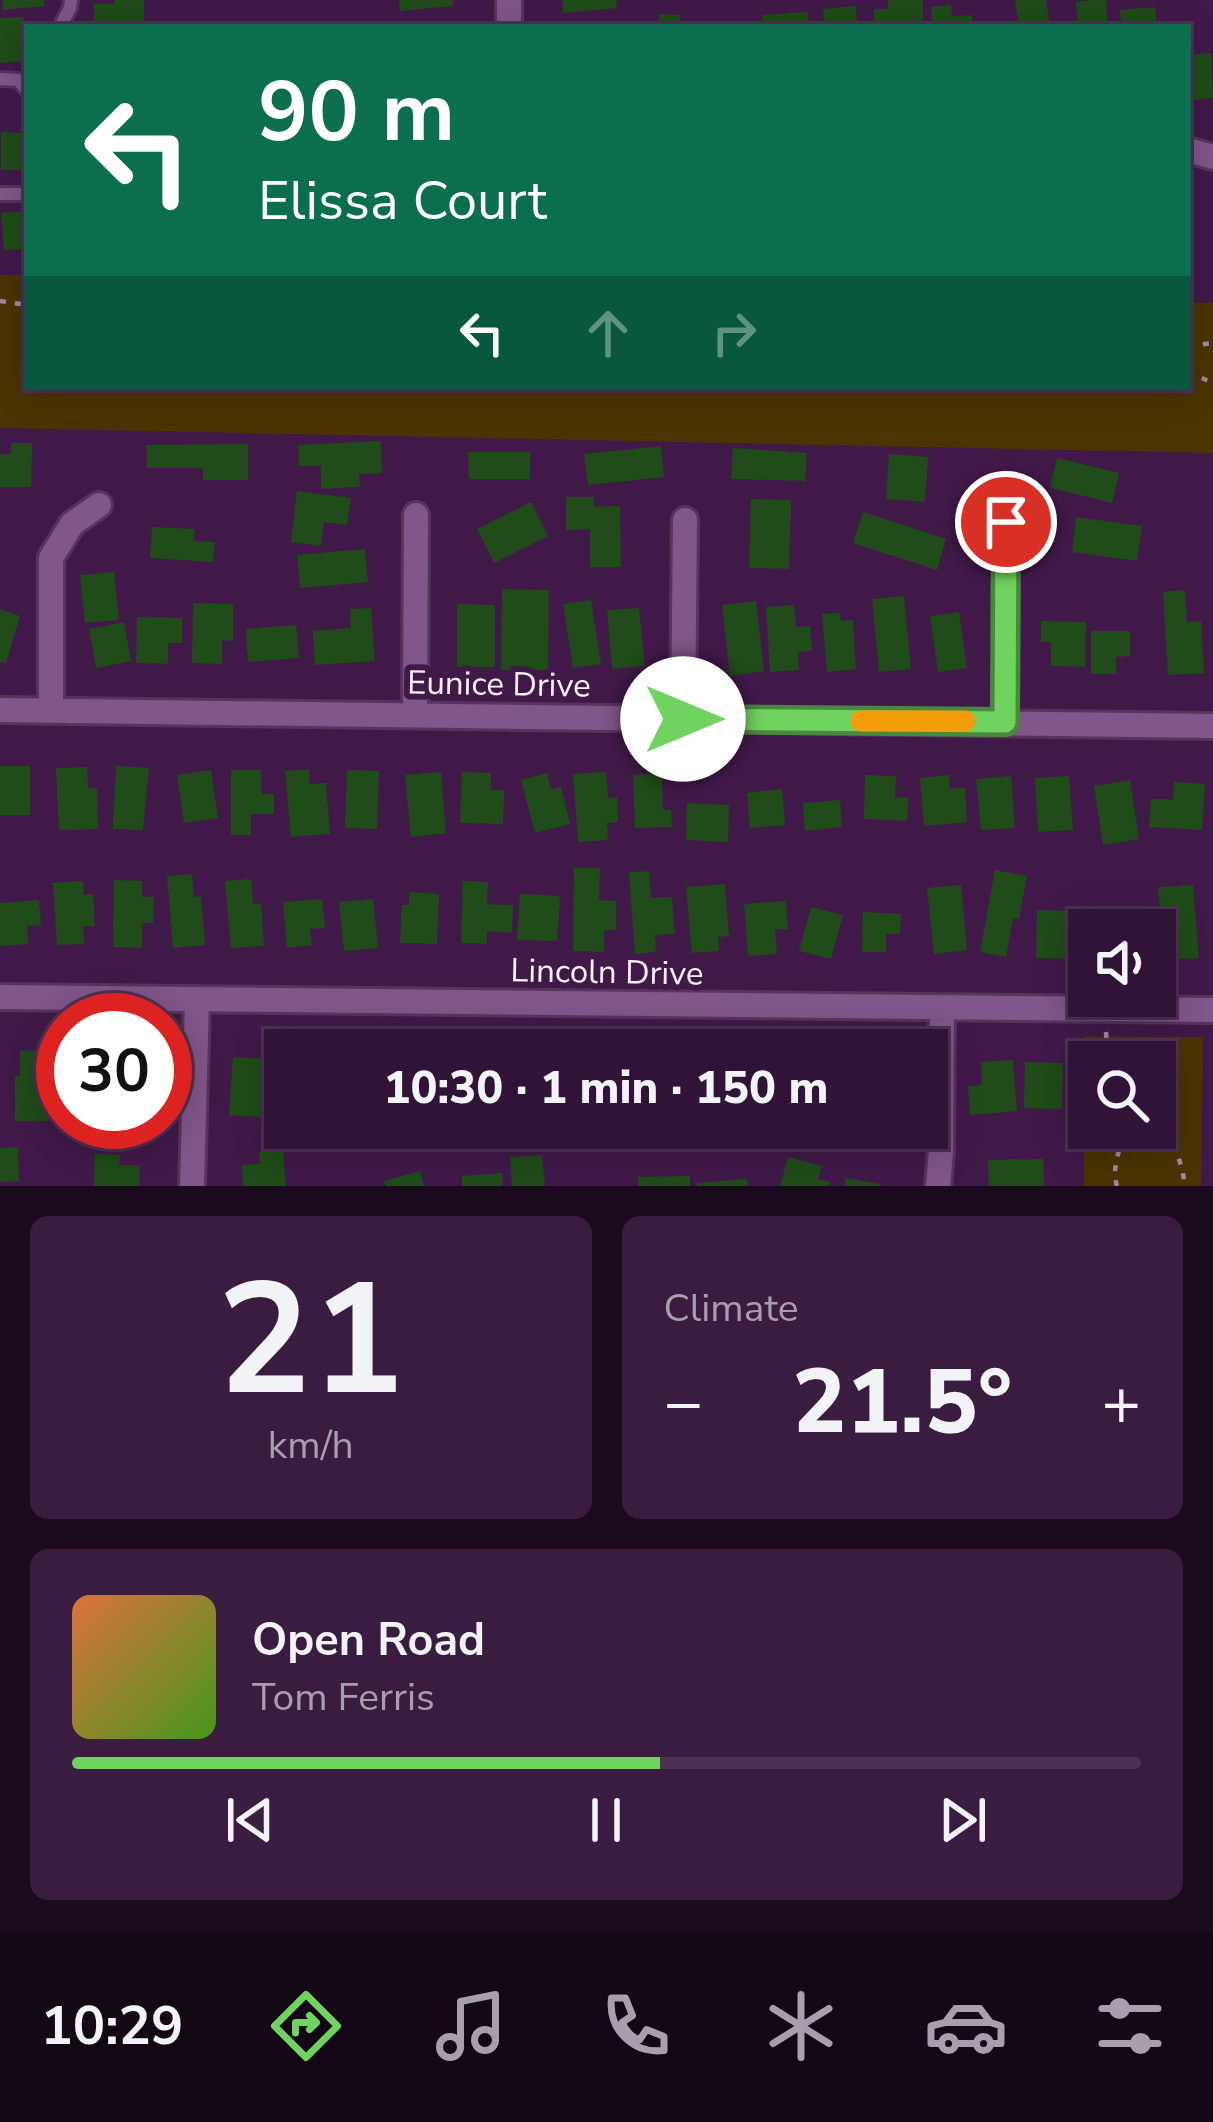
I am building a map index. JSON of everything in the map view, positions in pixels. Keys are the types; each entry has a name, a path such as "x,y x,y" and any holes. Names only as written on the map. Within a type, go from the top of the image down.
{"street":[{"path":"51,711 51,558 71,524 99,506"},
{"path":"415,715 416,515"},
{"path":"683,719 685,520"},
{"path":"1005,722 1006,522"},
{"name":"Eunice Drive","path":"0,710 1213,725"},
{"name":"Lincoln Drive","path":"0,997 1068,1008"},
{"path":"192,1186 197,999"},
{"path":"938,1186 942,1009"},
{"name":"Lincoln Drive","path":"1176,1009 1213,1010"}],"lane":[{"path":"0,79 24,80"}],"path":[{"path":"1117,1186 1120,1149"},
{"path":"1173,1149 1184,1186"}],"shaded area":[{"path":"0,275 24,275 24,390 1191,390 1191,302 1213,303 1213,453 0,428"},
{"path":"1084,1036 1203,1037 1201,1186 1084,1186 1084,1149 1176,1149 1176,1041 1084,1041"}],"building":[{"path":"2,0 44,0 45,6 3,10"},
{"path":"114,0 144,0 144,24 94,24 94,4 114,4"},
{"path":"399,0 453,0 453,6 400,11"},
{"path":"562,0 616,0 617,8 563,13"},
{"path":"888,0 923,0 923,24 874,24 874,9 888,9"},
{"path":"1015,0 1046,0 1050,24 1019,24"},
{"path":"1106,0 1108,24 1078,24 1076,2"},
{"path":"951,5 952,16 972,15 973,24 932,24 931,7"},
{"path":"856,6 857,23 825,24 823,9"},
{"path":"1155,7 1157,24 1121,24 1120,10"},
{"path":"808,12 809,24 763,24 762,15"},
{"path":"659,14 680,15 680,24 659,24"},
{"path":"23,17 24,61 0,63 0,18"},
{"path":"1211,53 1213,98 1191,101 1191,55"},
{"path":"1,132 24,133 24,170 1,170"},
{"path":"24,211 24,249 4,250 1,213"},
{"path":"381,441 382,473 359,474 360,487 321,489 321,466 299,466 298,445"},
{"path":"11,443 32,443 31,487 0,487 0,454 11,454"},
{"path":"248,444 248,480 203,480 203,468 147,468 146,445"},
{"path":"661,446 664,477 588,485 584,454"},
{"path":"733,448 807,453 805,481 731,479"},
{"path":"468,452 530,452 530,479 469,479"},
{"path":"889,454 928,457 925,502 886,499"},
{"path":"1057,458 1119,473 1112,503 1050,488"},
{"path":"297,491 351,498 347,525 324,522 321,546 291,542"},
{"path":"566,497 594,497 594,507 620,506 621,567 590,567 590,529 566,530"},
{"path":"751,499 791,500 789,569 749,568"},
{"path":"531,502 548,536 494,563 477,529"},
{"path":"863,512 946,539 937,570 853,543"},
{"path":"1076,517 1142,526 1137,561 1072,552"},
{"path":"152,527 195,529 194,541 215,542 213,562 150,558"},
{"path":"365,549 368,582 300,588 297,555"},
{"path":"114,572 119,620 85,623 80,575"},
{"path":"502,589 549,590 548,670 501,670"},
{"path":"1185,590 1187,622 1201,621 1204,673 1168,675 1163,592"},
{"path":"904,596 911,669 879,672 872,599"},
{"path":"591,600 601,664 573,668 563,604"},
{"path":"756,601 764,671 730,676 722,605"},
{"path":"193,603 233,604 233,641 222,640 222,664 192,663"},
{"path":"457,604 495,605 495,667 457,667"},
{"path":"794,605 796,627 810,626 812,651 798,652 799,670 770,672 766,607"},
{"path":"371,608 375,661 315,665 313,631 351,628 350,609"},
{"path":"639,608 645,666 612,669 607,610"},
{"path":"0,609 20,616 6,663 0,662"},
{"path":"959,612 967,668 938,672 930,616"},
{"path":"840,613 841,621 853,620 856,669 827,672 822,614"},
{"path":"137,617 182,618 182,643 168,643 168,664 136,663"},
{"path":"1041,621 1086,622 1085,667 1051,666 1051,642 1041,642"},
{"path":"124,622 131,661 96,668 89,629"},
{"path":"296,625 299,658 248,662 246,629"},
{"path":"1091,631 1130,631 1130,656 1116,657 1116,674 1091,674"},
{"path":"0,766 30,766 30,815 0,815"},
{"path":"116,766 149,768 143,830 113,829"},
{"path":"87,767 88,788 97,788 98,829 59,830 56,768"},
{"path":"309,769 310,784 326,783 330,834 291,837 285,771"},
{"path":"211,770 218,818 184,823 177,775"},
{"path":"231,770 261,770 262,794 274,794 274,814 251,814 251,835 231,835"},
{"path":"347,770 379,771 377,829 345,828"},
{"path":"441,772 446,833 411,837 405,775"},
{"path":"462,772 491,773 491,790 504,790 503,824 460,823"},
{"path":"606,772 608,798 617,797 618,822 607,823 608,840 578,842 573,774"},
{"path":"547,773 551,789 561,787 570,824 535,833 521,780"},
{"path":"662,773 663,810 671,810 672,827 635,828 633,775"},
{"path":"865,775 896,776 895,797 908,798 907,821 864,819"},
{"path":"949,775 950,789 965,787 967,822 924,826 920,778"},
{"path":"1011,776 1015,828 981,830 976,779"},
{"path":"1069,776 1073,830 1038,832 1035,778"},
{"path":"1130,780 1139,839 1103,845 1094,786"},
{"path":"1174,782 1205,784 1202,830 1149,827 1151,799 1173,800"},
{"path":"782,789 785,825 750,828 747,793"},
{"path":"840,800 842,827 805,831 803,803"},
{"path":"687,803 729,805 728,842 686,840"},
{"path":"574,868 600,868 599,900 616,901 616,930 604,930 604,952 573,951"},
{"path":"995,870 1027,876 1006,957 980,952"},
{"path":"649,871 651,898 672,897 675,934 655,935 656,952 635,954 629,872"},
{"path":"192,874 194,897 201,896 205,945 173,948 167,876"},
{"path":"251,879 253,904 261,904 264,946 231,948 225,881"},
{"path":"114,880 142,881 142,897 154,897 153,923 142,923 142,948 113,947"},
{"path":"83,881 84,895 93,894 95,926 83,926 84,944 57,945 53,883"},
{"path":"463,881 488,882 487,904 513,905 512,933 487,931 487,944 461,943"},
{"path":"725,884 729,936 718,937 719,951 692,953 686,887"},
{"path":"961,885 967,950 934,954 927,888"},
{"path":"1193,885 1199,958 1176,959 1176,909 1160,909 1158,887"},
{"path":"409,892 439,894 437,944 400,943 402,905 409,905"},
{"path":"520,894 560,896 557,941 517,940"},
{"path":"322,899 325,928 310,929 312,945 287,948 283,902"},
{"path":"373,899 378,948 344,951 339,902"},
{"path":"39,900 41,925 27,926 28,944 0,946 0,903"},
{"path":"786,901 788,929 775,929 777,954 748,956 744,904"},
{"path":"811,907 843,915 831,959 799,951"},
{"path":"1037,910 1068,911 1068,959 1036,958"},
{"path":"863,912 901,914 900,934 886,934 886,952 862,952"},
{"path":"36,1050 36,1121 15,1121 20,1051"},
{"path":"233,1057 264,1059 262,1117 229,1115"},
{"path":"1013,1060 1017,1111 970,1115 968,1086 982,1085 981,1062"},
{"path":"1025,1062 1063,1063 1062,1109 1024,1108"},
{"path":"18,1147 19,1181 0,1182 0,1148"},
{"path":"283,1151 286,1186 243,1186 242,1165 260,1164 259,1152"},
{"path":"95,1154 120,1155 119,1165 140,1166 139,1186 94,1186"},
{"path":"542,1155 545,1186 512,1186 510,1157"},
{"path":"788,1157 822,1166 818,1179 830,1182 829,1186 780,1186"},
{"path":"1043,1159 1044,1186 989,1186 988,1160"},
{"path":"420,1171 424,1186 386,1186 384,1181"},
{"path":"502,1173 503,1186 462,1186 462,1176"},
{"path":"690,1176 690,1186 638,1186 638,1177"},
{"path":"846,1178 881,1184 881,1186 845,1186"},
{"path":"747,1179 748,1186 697,1186 697,1183"}],"slow traffic":[{"path":"861,721 965,721"}],"route":[{"path":"683,719 1005,722 1006,522"}]}
